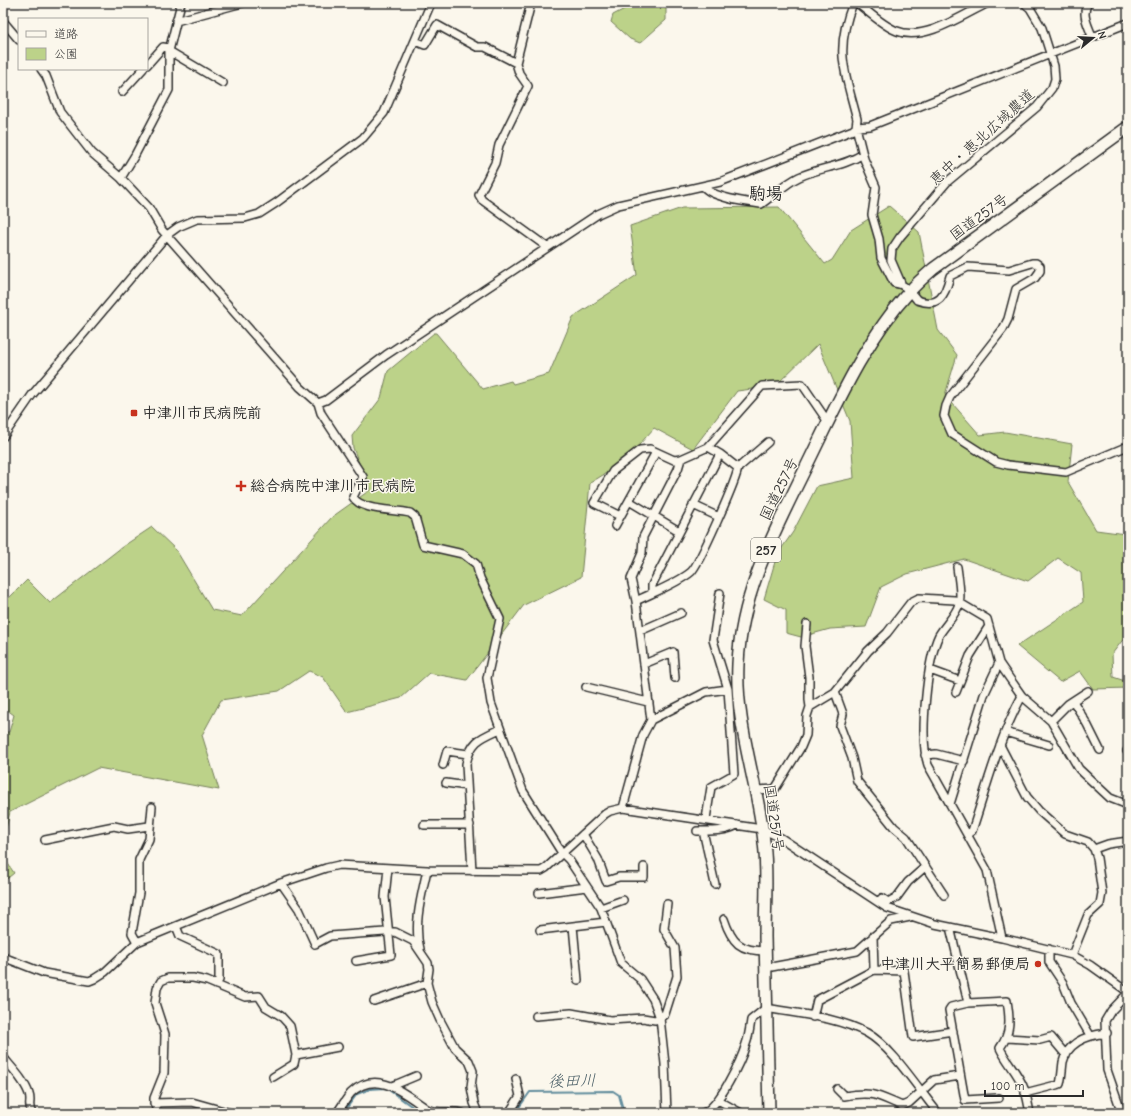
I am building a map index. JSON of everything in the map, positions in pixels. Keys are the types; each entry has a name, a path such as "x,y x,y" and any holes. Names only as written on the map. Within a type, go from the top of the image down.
{"highway":[{"name":"国道257号","path":"769,1113 764,843 756,790 738,695 738,665 746,604 766,549 828,422 866,353 887,320 910,290 933,269 1128,127"}],"street":[{"path":"121,178 135,155 169,90 169,50 181,3"},
{"path":"176,21 242,3"},
{"path":"3,437 32,395 167,235 178,227 197,218 245,218 258,214 276,203 370,131 384,113 431,3"},
{"path":"531,3 516,63 519,73 528,86 499,145 495,163 479,195 482,200 547,247"},
{"path":"853,3 843,30 842,53 857,119 856,127 863,154 876,187 872,215 879,239 881,258 894,283 901,283 910,290 917,300 930,303 938,301 942,296 950,276 968,267 1009,270 1032,262 1040,266 1040,271 1035,278 1016,288 1008,319 1003,329 950,398 946,406 944,416 947,426 952,434 996,462 1008,465 1066,472 1128,446"},
{"path":"857,3 895,31 908,35 920,34 931,30 988,3"},
{"name":"恵中・恵北広域農道","path":"901,283 892,260 892,249 900,237 947,182 1037,107 1052,88 1055,80 1051,55 1038,18 1024,3"},
{"path":"1088,3 1085,8 1084,15 1092,36"},
{"path":"3,21 18,39"},
{"path":"318,403 326,400 386,355 584,221 607,209 720,182 853,130 856,127 870,126 1051,55 1092,36 1128,23"},
{"path":"415,41 425,45 437,26 477,48 485,47 516,63"},
{"path":"148,64 163,47 223,83"},
{"path":"42,70 46,76 60,112 92,153 121,178 149,208 167,235 300,387 318,403 321,413 363,477 353,497 355,502 365,506 410,513 415,517 423,546 463,554 476,564 480,578 500,619 486,678 491,703 500,729 523,791 562,853 569,860 601,908 621,963 640,979 653,999 660,1018 666,1064 667,1113"},
{"path":"122,92 142,70"},
{"path":"703,186 707,192 746,202 761,204 798,178 822,168 851,162 863,154"},
{"path":"620,516 594,503 613,471 640,450 650,449 674,460 681,460 708,447 762,386 802,384 828,422"},
{"path":"636,601 692,572 737,478 738,468 768,442"},
{"path":"708,447 738,468"},
{"path":"614,526 656,452"},
{"path":"652,593 652,585 720,454"},
{"path":"651,720 636,601 631,579 642,553 643,537 678,470 681,460"},
{"path":"629,501 655,515 679,531"},
{"path":"693,504 719,517"},
{"path":"957,567 959,604 940,634 934,648 930,670 924,728 925,755 928,765 987,870 1002,938"},
{"path":"706,820 711,787 734,774 728,689 713,640 720,593"},
{"path":"810,707 835,692 868,651 887,633 911,602 919,598 956,600 959,604 966,606 986,619 990,626 999,663 1022,696 1050,721 1079,769 1110,798 1128,805"},
{"path":"640,632 681,613"},
{"path":"756,790 775,789 801,747 806,735 807,716 810,707 809,677 805,646 807,624"},
{"path":"956,692 970,656 990,626"},
{"path":"644,664 673,652 675,678"},
{"path":"950,804 984,695 999,663"},
{"path":"930,670 960,681"},
{"path":"586,687 648,702"},
{"path":"623,808 643,735 651,720 706,692 728,689"},
{"path":"1050,721 1073,701 1088,691"},
{"path":"835,692 843,714 840,726 852,758 857,782 894,827 906,837 944,895"},
{"path":"967,834 972,831 1011,715 1022,696"},
{"path":"1073,701 1100,750"},
{"path":"472,871 466,764 468,754 474,743 482,737 500,729"},
{"path":"1005,732 1049,745"},
{"path":"1000,745 1028,797 1038,811 1065,834 1088,842 1094,849 1097,858 1102,893 1100,904 1088,915 1072,955"},
{"path":"443,765 447,751 468,754"},
{"path":"925,755 936,754 964,761"},
{"path":"446,784 467,786"},
{"path":"137,942 132,933 139,893 139,860 149,839 148,826 152,807"},
{"path":"3,957 44,973 89,981 102,975 137,942 281,883 326,868 339,865 427,870 541,870 610,811 623,808 762,829 781,838 887,908 910,917 1072,955 1090,965 1128,992 1111,1011 1105,1021 1107,1033 1107,1070 1122,1113"},
{"path":"424,825 470,825"},
{"path":"715,884 711,860 700,831 729,830 737,825"},
{"path":"45,840 114,826 128,829 148,826"},
{"path":"583,834 598,859 606,881 619,877 644,877 644,867"},
{"path":"1094,849 1128,841"},
{"path":"878,902 882,898 888,902 892,900 908,882 925,867"},
{"path":"356,961 391,955 385,897 388,868"},
{"path":"427,870 421,901 418,941 429,969 427,983 435,1008 455,1048 470,1061 473,1071 470,1087 478,1113"},
{"path":"281,883 299,909 315,944 330,936 395,932 413,941 421,951"},
{"path":"539,893 587,887"},
{"path":"601,908 623,900"},
{"path":"536,1016 571,1014 610,1020 642,1018 656,1020 665,1014 677,976 675,948 664,929 666,904"},
{"path":"766,968 857,951 891,921 910,917"},
{"path":"724,919 730,936 744,949 766,951"},
{"path":"540,930 606,922"},
{"path":"176,926 180,936 219,954 219,980 216,985"},
{"path":"573,926 578,980"},
{"path":"950,927 968,1003"},
{"path":"873,936 874,970"},
{"path":"1049,949 1048,962 1063,983 1071,1002 1090,1035"},
{"path":"813,1017 817,1000 874,970 904,971 913,1036 953,1031"},
{"path":"158,1113 154,1103 155,1092 162,1078 165,1065 164,1026 155,1003 157,988 161,981 168,978 193,978 216,985 245,997 259,996 266,1007 281,1016 290,1026 296,1055 294,1064 273,1077"},
{"path":"374,1001 427,983"},
{"path":"999,1098 965,1100 949,1010 951,1007 968,1003 1007,1001 1010,1019 1007,1038 1000,1048 1026,1093 1030,1113"},
{"path":"703,1113 718,1100 746,1044 751,1020 766,1008 840,1022 867,1034 890,1054 938,1113"},
{"path":"1026,1093 1060,1084 1066,1055 1076,1042 1090,1035 1107,1033"},
{"path":"1007,1038 1040,1040 1051,1037 1066,1055"},
{"path":"296,1055 338,1047"},
{"path":"3,1057 18,1075 29,1094 29,1107 32,1113"},
{"path":"392,1086 416,1076"},
{"path":"836,1089 844,1096 861,1093 877,1094 902,1106 909,1103 934,1080 960,1076"},
{"path":"509,1113 520,1096 516,1079"},
{"path":"337,1113 351,1094 362,1086 375,1082 392,1086 426,1111 456,1111 462,1113"},
{"path":"718,1100 741,1113"},
{"path":"154,1103 192,1102 231,1113"}],"green space":[{"path":"636,3 666,3 666,20 640,43 630,39 611,22 613,15"},
{"path":"889,206 919,232 938,330 957,355 945,395 980,435 1005,432 1072,444 1068,482 1096,530 1126,534 1128,532 1128,633 1112,654 1113,677 1125,681 1128,688 1093,689 1080,671 1060,682 1017,646 1083,602 1081,573 1058,558 1028,581 964,559 907,574 881,587 866,627 830,629 801,637 786,633 786,610 764,599 777,555 793,532 817,486 854,478 850,421 818,344 775,386 737,391 693,449 654,428 624,462 590,483 581,577 524,605 467,680 429,673 401,698 347,712 323,677 309,671 279,691 221,700 202,735 219,790 98,768 10,812 3,841 3,732 9,732 14,715 3,707 3,604 27,580 50,603 122,547 152,527 176,550 212,610 242,616 332,517 370,490 353,448 352,436 381,398 388,371 434,333 436,333 483,389 511,381 513,384 549,374 573,317 637,275 630,226 682,208 779,207 825,264 832,260 851,230"},
{"path":"3,856 14,873 3,882"}],"waterway":[{"name":"後田川","path":"343,1113 357,1094 370,1089 386,1088 421,1113"},
{"name":"後田川","path":"515,1113 530,1092 613,1091 619,1095 624,1113"},
{"name":"後田川","path":"97,1113 116,1109 136,1113"}],"place":[{"name":"中津川市民病院前","path":"134,413"},
{"name":"総合病院中津川市民病院","path":"241,486"},
{"name":"中津川大平簡易郵便局","path":"1038,964"}],"district":[{"name":"駒場","path":"766,193"}]}
